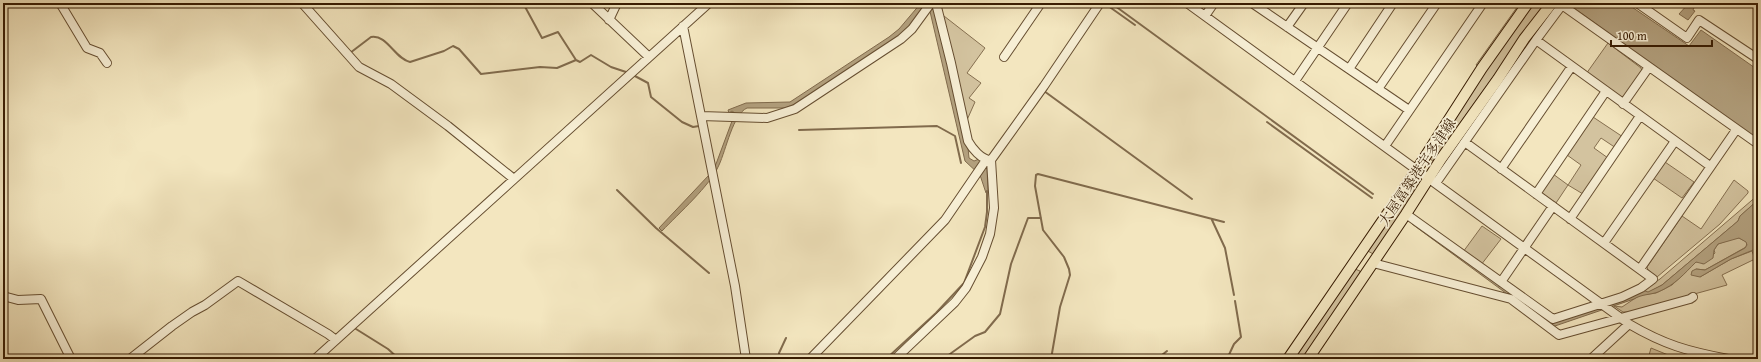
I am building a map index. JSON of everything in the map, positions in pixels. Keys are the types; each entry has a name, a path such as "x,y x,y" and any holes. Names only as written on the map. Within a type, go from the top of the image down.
{"main road":[{"name":"大屋冨築港宇多津線","path":"1288,359 1417,170 1482,68 1528,3"},
{"name":"大屋冨築港宇多津線","path":"1308,359 1406,214 1433,181 1441,159 1498,79 1524,39 1558,4"},
{"path":"1356,258 1373,263"}],"street":[{"path":"60,3 87,48 100,53 107,63"},
{"path":"302,3 358,67 391,84 514,179"},
{"path":"592,3 649,57"},
{"path":"609,20 617,3"},
{"path":"314,359 709,3"},
{"path":"895,359 955,302 966,288 982,257 990,234 994,208 987,160 971,147 968,141 936,3"},
{"path":"1004,57 1041,3"},
{"path":"810,359 945,220 977,173 1044,86 1100,3"},
{"path":"1187,3 1630,324 1669,345 1728,359"},
{"path":"1205,16 1214,3"},
{"path":"1287,27 1304,3"},
{"path":"1295,81 1348,3"},
{"path":"1349,69 1393,3"},
{"path":"1378,89 1437,3"},
{"path":"1385,146 1483,3"},
{"path":"1637,3 1686,38 1699,20 1758,59"},
{"path":"1257,4 1287,27 1409,110"},
{"path":"1433,181 1466,143 1536,40 1558,4 1758,144"},
{"path":"701,116 767,118 795,109 901,39 912,29 930,5"},
{"path":"683,26 735,286 746,359"},
{"path":"1536,40 1710,166"},
{"path":"1501,169 1572,66"},
{"path":"1623,104 1649,67"},
{"path":"1536,194 1606,91"},
{"path":"1570,219 1640,116"},
{"path":"1640,269 1736,130"},
{"path":"1604,243 1675,141"},
{"path":"1406,214 1553,319 1602,304 1631,293 1653,279 1466,143"},
{"path":"1501,282 1553,206"},
{"path":"1373,263 1511,299 1559,335 1690,299 1692,297"},
{"path":"130,359 172,326 205,305 238,281 336,340"},
{"path":"3,296 18,300 41,299 71,359"},
{"path":"1591,359 1630,324"}],"shaded area":[{"path":"921,3 927,3 911,25 902,34 795,104 785,108 747,108 742,112 730,133 719,165 709,182 662,231 659,228 709,175 716,164 735,113 732,111 729,113 728,110 746,103 790,102 889,37 899,29"},
{"path":"928,3 933,3 968,148 969,158 974,161 979,159 987,167 988,192 986,193 980,175 965,161"},
{"path":"1520,3 1550,3 1557,8 1503,83 1493,77 1433,161 1430,159 1485,71 1476,65"},
{"path":"1567,3 1626,3 1689,46 1701,30 1758,70 1758,141"},
{"path":"1689,3 1696,3 1693,10 1695,11 1688,20 1679,14"},
{"path":"944,16 985,48 967,73 981,83 969,98 975,102 967,120 942,18"},
{"path":"1608,43 1641,68 1642,71 1624,97 1621,98 1586,74"},
{"path":"1593,117 1623,137 1616,148 1601,138 1594,148 1608,158 1583,194 1568,185 1581,165 1567,155"},
{"path":"1665,162 1694,182 1682,198 1653,178"},
{"path":"1553,174 1568,185 1556,203 1543,194 1542,191"},
{"path":"1734,180 1748,191 1748,193 1720,224 1657,277 1648,270 1647,267 1682,216 1701,229"},
{"path":"1413,186 1418,188 1373,254 1368,251"},
{"path":"1758,195 1758,200 1740,216 1738,221 1662,285 1648,293 1643,290 1660,279"},
{"path":"1758,200 1758,248 1731,259 1700,277 1691,275 1692,271 1696,269 1705,270 1745,248 1747,245 1746,242 1739,238 1718,244 1714,250 1713,258 1704,264 1696,262 1679,279 1664,289 1552,327 1412,224 1413,222 1549,321 1643,290 1648,292 1662,285 1738,221 1740,216"},
{"path":"1482,226 1501,239 1481,265 1463,252"},
{"path":"1734,238 1739,238 1747,242 1746,247 1705,270 1696,269 1700,277 1731,259 1752,251 1755,259 1722,275 1727,285 1629,312 1623,312 1614,306 1622,307 1640,295 1656,293 1672,285 1696,262 1699,261 1703,264 1715,253 1714,250 1718,244"},
{"path":"1355,269 1360,271 1360,275 1303,359 1293,359"},
{"path":"1651,348 1678,359 1648,359"}],"waterway":[{"path":"523,3 542,38 558,32 576,60"},
{"path":"1104,3 1135,25"},
{"path":"1111,3 1373,194"},
{"path":"350,53 371,37 377,37 382,39 400,56 410,62 444,51 453,46 459,49 481,74 540,67 557,68 576,60 580,62 591,55 611,67 629,73"},
{"path":"633,75 648,83 651,97 682,122 693,127 699,126"},
{"path":"1044,91 1192,199"},
{"path":"1267,122 1372,198"},
{"path":"799,130 937,126 955,136 961,163"},
{"path":"1051,359 1060,307 1070,275 1064,257 1043,230 1035,186 1036,175 1038,174 1224,222"},
{"path":"617,190 656,228 709,273"},
{"path":"886,359 936,313 964,283 985,227 987,191"},
{"path":"943,359 975,336 985,332 1000,314 1011,264 1028,218 1041,218"},
{"path":"1212,220 1225,248 1234,295"},
{"path":"1227,359 1234,344 1241,337 1235,301"},
{"path":"356,329 388,349 399,359"},
{"path":"779,359 779,353 786,338"},
{"path":"1157,359 1167,351"}]}
